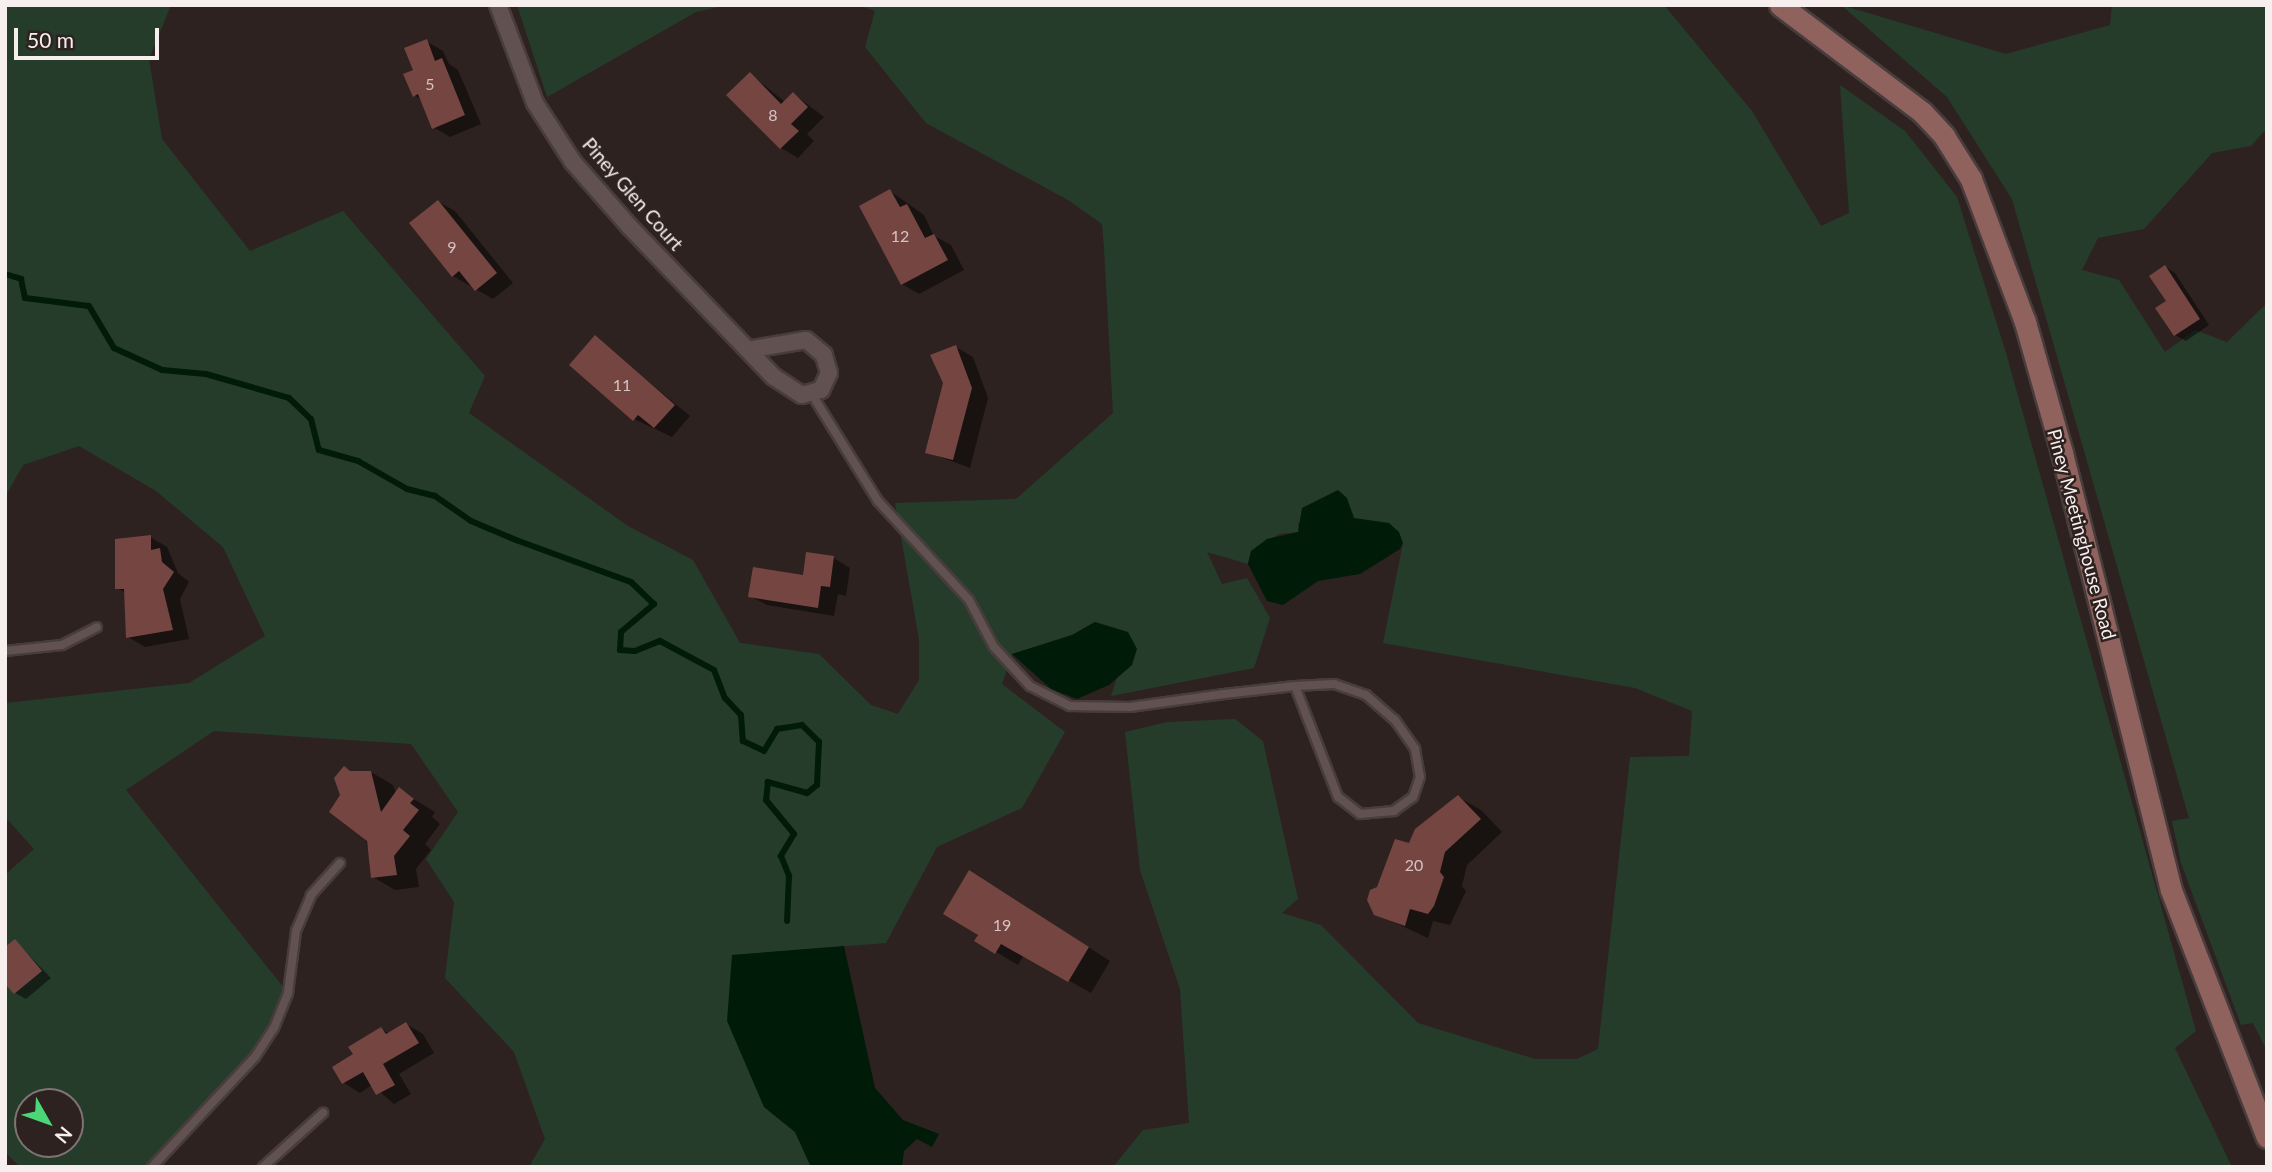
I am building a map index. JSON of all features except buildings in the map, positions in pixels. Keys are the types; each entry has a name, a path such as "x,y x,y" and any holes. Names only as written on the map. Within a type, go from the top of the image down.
{"main road":[{"name":"Piney Meetinghouse Road","path":"1780,5 1922,112 1944,136 1971,179 2025,322 2055,427 2129,708 2171,890 2267,1137"}],"street":[{"name":"Piney Glen Court","path":"498,5 535,103 573,162 629,226 752,349 775,377 802,396 811,393"},
{"path":"752,349 806,340 824,355 829,373 821,390 811,393"}],"lane":[{"path":"811,393 878,501 970,600 995,647 1030,686 1070,706 1130,707 1295,686 1334,684 1356,691 1395,720 1415,749 1420,777 1413,797 1394,811 1360,814 1338,797 1295,686"},
{"path":"5,651 62,645 97,627"},
{"path":"152,1167 255,1058 274,1028 288,993 296,931 311,895 340,863"},
{"path":"263,1167 323,1114"}],"shaded area":[{"path":"5,5 171,5 149,59 162,139 250,251 343,211 485,376 469,413 628,526 693,560 740,643 819,654 871,705 898,714 919,680 919,639 895,503 1016,499 1113,413 1104,247 1102,224 1068,200 926,123 865,47 875,11 858,5 1664,5 1752,111 1821,226 1849,213 1840,85 1905,131 1957,197 2006,353 2196,1031 2175,1048 2232,1167 1113,1167 1143,1130 1189,1123 1180,989 1140,870 1125,732 1167,722 1235,719 1263,741 1298,899 1282,913 1321,925 1418,1023 1535,1059 1577,1059 1598,1049 1630,757 1689,756 1692,711 1635,688 1383,643 1403,543 1354,519 1353,513 1298,523 1299,532 1279,534 1251,551 1248,564 1207,552 1222,584 1247,578 1270,618 1254,668 1111,696 1118,674 1132,665 1095,622 1072,635 1012,654 1002,684 1065,732 1022,808 937,847 886,943 732,955 769,1111 795,1132 811,1167 529,1167 545,1139 514,1052 445,978 454,902 426,859 458,812 411,744 214,731 126,790 288,993 255,1057 152,1167 20,1167 5,1152 5,875 34,849 5,817 5,703 189,683 265,636 223,547 156,491 79,446 23,465 5,497"},
{"path":"517,5 728,5 696,12 547,97"},
{"path":"1841,5 2006,54 2110,25 2112,5 2267,5 2267,128 2251,146 2212,153 2144,229 2098,238 2082,270 2119,280 2165,352 2195,330 2227,342 2267,303 2267,1051 2253,1023 2241,1025 2181,863 2172,821 2189,818 2012,199 1947,97"},
{"path":"1338,490 1347,498 1354,518 1389,523 1399,532 1403,543 1400,549 1360,574 1318,581 1283,605 1267,601 1248,564 1251,551 1267,539 1298,532 1302,508"},
{"path":"1095,622 1128,632 1137,649 1132,665 1109,685 1077,699 1051,689 1012,654 1072,635"},
{"path":"844,946 875,1088 903,1120 939,1134 932,1147 917,1139 904,1151 902,1167 811,1167 795,1132 764,1107 727,1021 732,955"}],"waterway":[{"path":"5,274 21,279 25,298 89,306 114,348 162,370 206,374 289,398 311,419 319,450 358,461 407,489 435,496 471,521 631,582 654,604 621,632 620,650 635,651 660,641 714,670 725,698 741,715 743,741 764,751 777,729 802,725 819,742 817,785 807,793 768,782 766,800 794,834 781,856 789,876 787,921"}]}
